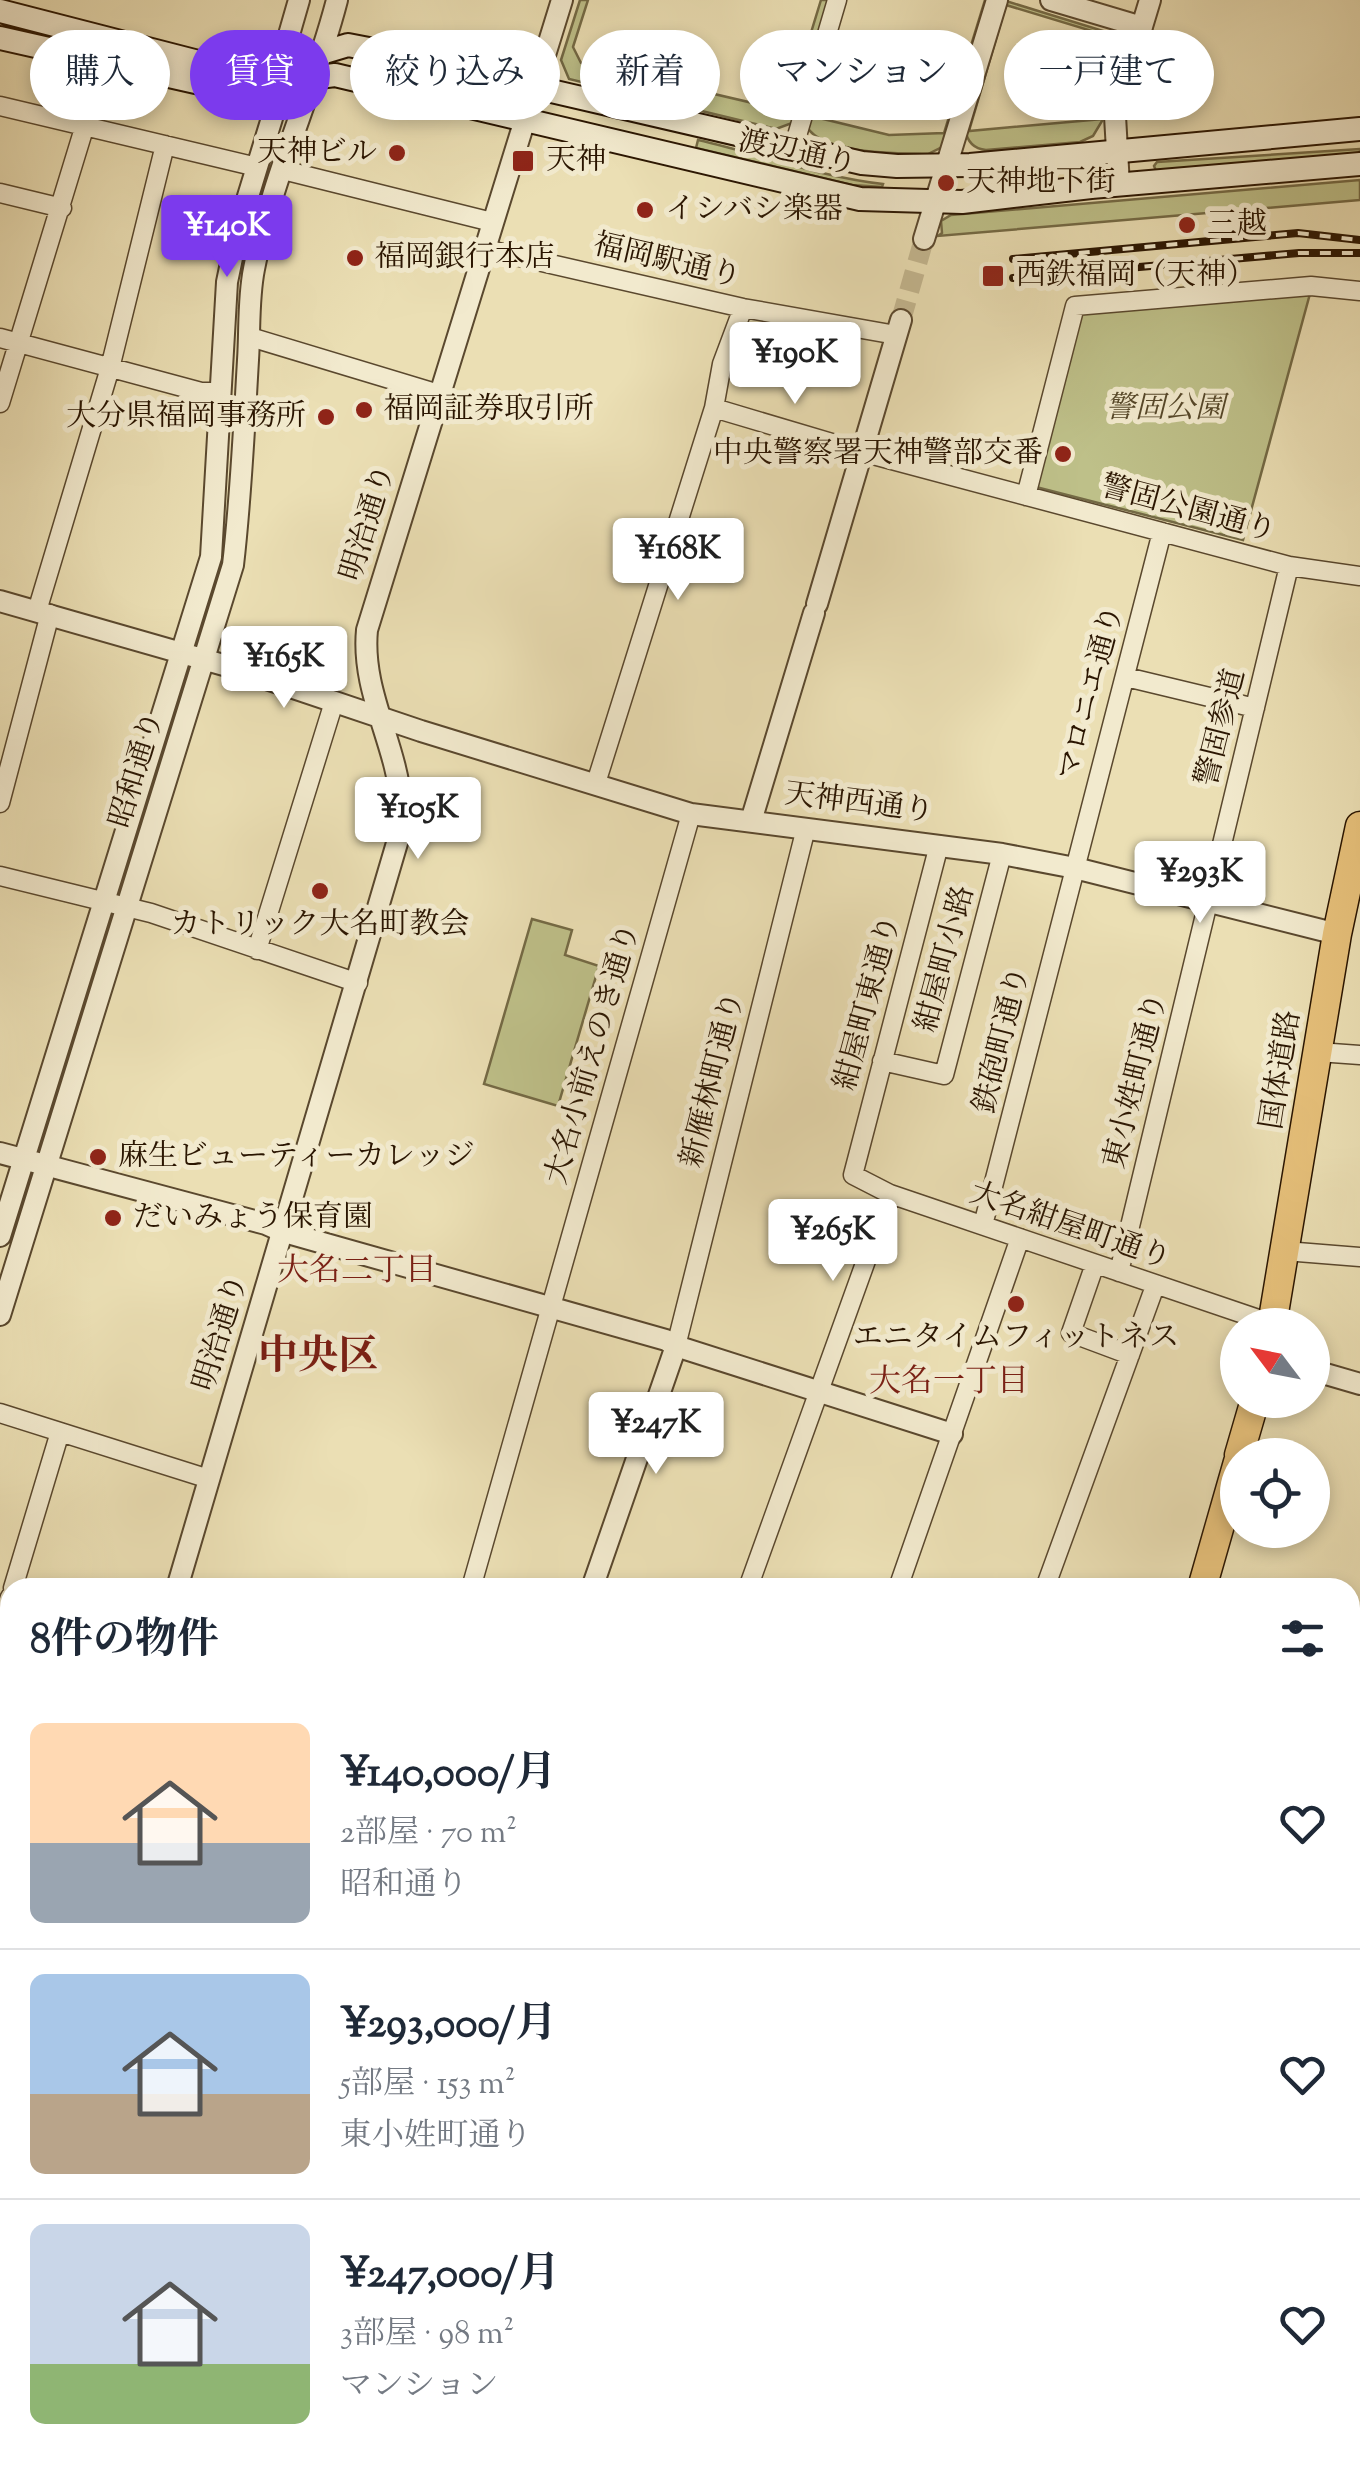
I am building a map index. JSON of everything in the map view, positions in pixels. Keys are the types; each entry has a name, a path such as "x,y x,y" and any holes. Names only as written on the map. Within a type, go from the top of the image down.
{"highway":[{"name":"国体道路","path":"1276,1308 1337,934 1355,872 1360,826"},
{"path":"1205,1578 1220,1523"}],"main road":[{"name":"渡辺通り","path":"0,11 37,10 190,57"},
{"name":"渡辺通り","path":"0,38 30,46"},
{"name":"渡辺通り","path":"560,92 862,163 946,166 1360,128"},
{"name":"渡辺通り","path":"529,120 860,200 935,203 1360,164"}],"street":[{"name":"昭和通り","path":"291,30 300,0"},
{"name":"昭和通り","path":"329,30 337,0"},
{"name":"明治通り","path":"553,30 562,0"},
{"path":"794,146 836,0"},
{"path":"924,238 997,0"},
{"path":"1051,0 1142,27"},
{"path":"1119,185 1115,116 1150,0"},
{"path":"0,106 257,167"},
{"path":"0,403 88,120"},
{"name":"昭和通り","path":"0,1236 211,557 227,282 238,229 271,120"},
{"name":"昭和通り","path":"0,1316 233,565 241,500 253,275 298,120"},
{"name":"明治通り","path":"180,1578 398,843 401,805 365,656 367,630 525,120"},
{"path":"0,803 43,613 110,368 165,145"},
{"path":"282,170 492,222"},
{"path":"0,193 62,208"},
{"name":"福岡駅通り","path":"485,248 742,308 898,328"},
{"path":"1026,496 1076,306 1311,286 1360,290"},
{"path":"596,783 742,308"},
{"path":"751,821 898,328"},
{"path":"250,337 440,394"},
{"path":"0,338 201,392 222,392"},
{"name":"警固公園通り","path":"714,408 862,452 1288,566 1360,576"},
{"name":"マロニエ通り","path":"1075,868 1162,532"},
{"name":"警固参道","path":"1207,902 1288,566"},
{"name":"天神西通り","path":"0,600 204,659 691,814 1002,854 1075,868 1337,934"},
{"path":"1126,677 1255,708"},
{"path":"258,950 334,702"},
{"name":"大名小前えのき通り","path":"474,1578 691,814"},
{"name":"新雁林町通り","path":"676,1346 806,828"},
{"name":"紺屋町東通り","path":"853,1175 939,844"},
{"name":"紺屋町小路","path":"882,1061 944,1075 1002,854"},
{"name":"鉄砲町通り","path":"984,1225 1075,868"},
{"path":"0,876 127,908 358,983"},
{"name":"東小姓町通り","path":"1118,1272 1207,902"},
{"path":"1318,1052 1360,1055"},
{"path":"0,1153 266,1224 666,1340 952,1434"},
{"name":"大名紺屋町通り","path":"853,1175 890,1194 1223,1308"},
{"path":"752,1578 890,1194"},
{"path":"902,1578 1020,1238"},
{"path":"1285,1251 1360,1257"},
{"path":"1095,1264 1071,1333 1130,1355"},
{"path":"1050,1578 1155,1286"},
{"path":"595,1578 676,1346"},
{"path":"1330,1375 1360,1384"},
{"path":"0,1412 208,1479"},
{"path":"16,1578 60,1432"}],"green space":[{"path":"580,0 588,0 573,47 580,61 580,82 569,79 561,60"},
{"path":"821,0 828,0 819,30 812,30"},
{"path":"842,0 846,0 837,30 834,30"},
{"path":"985,0 989,0 979,30 976,30"},
{"path":"1006,1 1100,30 1006,5 984,80"},
{"path":"720,95 740,100 740,120 793,120 776,129 720,115"},
{"path":"809,120 827,120 889,135 944,133 951,120 942,147 928,154 845,148 816,136 807,127"},
{"path":"968,120 972,120 969,131 1102,120 1093,136 1080,142 986,150 967,137"},
{"path":"698,140 813,171 883,184 852,185 696,148"},
{"path":"1360,149 1360,153 1156,171 1154,166 1157,162"},
{"path":"1360,180 1360,200 938,236 942,233 941,221 951,215"},
{"name":"警固公園","path":"1311,290 1243,540 1032,486 1078,307"},
{"path":"532,919 572,930 565,955 599,966 558,1106 484,1084"}],"tunnel":[{"path":"901,320 924,239"}],"railway":[{"path":"1013,259 1298,233 1360,240"},
{"path":"1013,278 1299,253 1360,253"}],"place":[{"name":"天神ビル","path":"397,153"},
{"name":"天神","path":"523,161"},
{"name":"天神地下街","path":"946,183"},
{"name":"イシバシ楽器","path":"645,210"},
{"name":"三越","path":"1187,225"},
{"name":"福岡銀行本店","path":"355,258"},
{"name":"西鉄福岡（天神）","path":"993,276"},
{"name":"福岡証券取引所","path":"364,410"},
{"name":"大分県福岡事務所","path":"326,417"},
{"name":"中央警察署天神警部交番","path":"1063,454"},
{"name":"カトリック大名町教会","path":"320,891"},
{"name":"麻生ビューティーカレッジ","path":"98,1157"},
{"name":"だいみょう保育園","path":"113,1218"},
{"name":"エニタイムフィットネス","path":"1016,1304"}],"district":[{"name":"大名二丁目","path":"357,1272"},
{"name":"中央区","path":"318,1358"},
{"name":"大名一丁目","path":"949,1383"}]}
